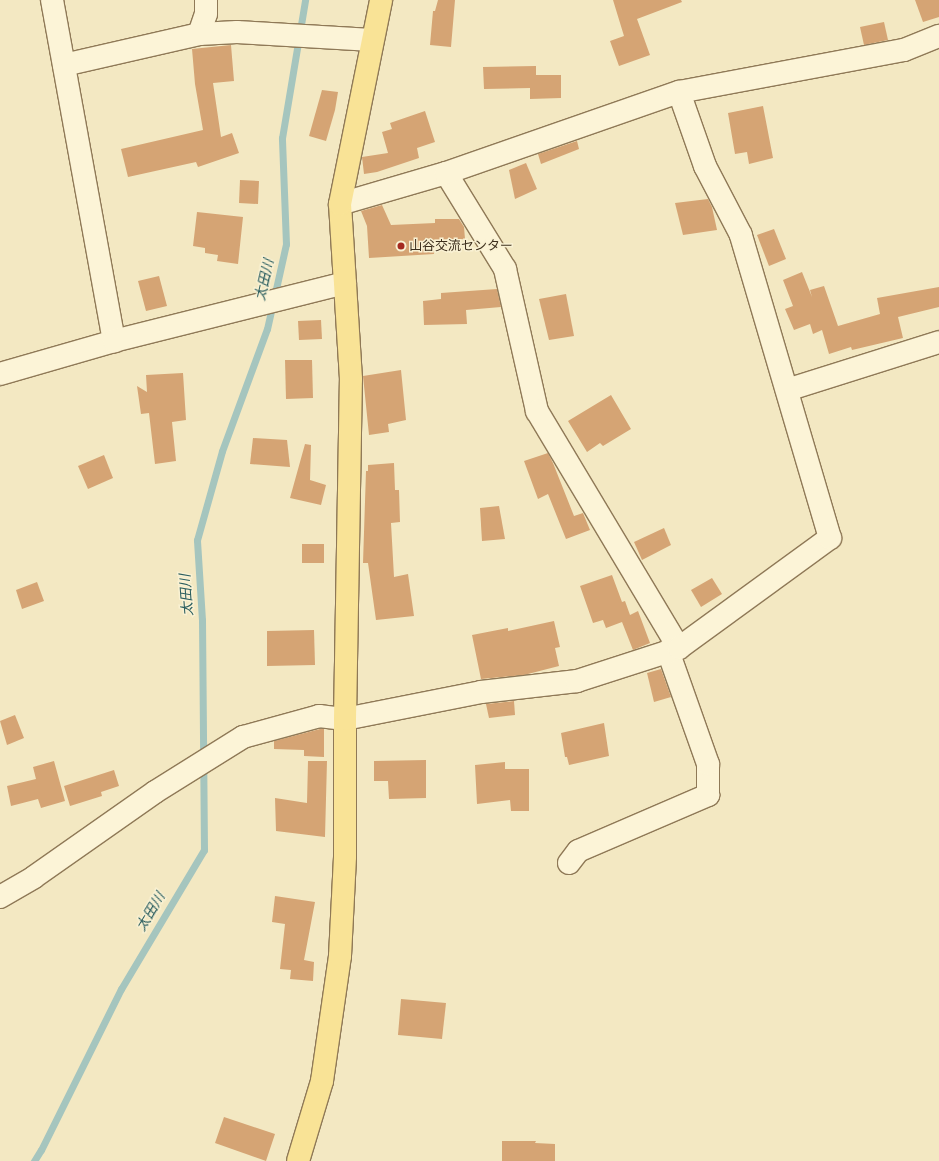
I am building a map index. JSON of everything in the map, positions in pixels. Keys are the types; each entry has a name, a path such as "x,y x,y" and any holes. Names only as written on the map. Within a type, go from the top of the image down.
{"main road":[{"path":"298,1161 322,1081 340,956 345,856 345,719 351,379 340,204 381,0"}],"street":[{"path":"52,0 114,341"},
{"path":"199,34 206,14 206,0"},
{"path":"64,65 199,34 237,32 372,40"},
{"path":"340,204 446,173 678,92 904,50 939,36"},
{"path":"0,897 34,877 155,792 243,736 319,716 345,719 481,692 576,680 674,650 830,538 741,235 705,166 678,92"},
{"path":"446,173 505,269 537,411 674,650 708,764 708,795 578,851 569,863"},
{"path":"0,374 114,341 345,283"},
{"path":"787,390 939,342"}],"building":[{"path":"438,0 455,0 451,47 430,45 433,11 435,11"},
{"path":"613,0 681,0 682,2 637,19 650,55 619,66 610,41 624,36"},
{"path":"915,0 939,0 939,17 923,22"},
{"path":"884,22 888,40 864,45 860,27"},
{"path":"231,45 234,81 213,83 221,137 232,133 239,153 198,167 196,162 128,177 121,149 203,130 195,84 192,49"},
{"path":"536,66 536,75 561,75 561,98 530,99 530,88 484,89 483,67"},
{"path":"322,90 338,92 335,110 326,141 309,136"},
{"path":"763,106 773,158 749,164 747,152 735,154 728,113"},
{"path":"425,111 435,142 417,148 419,158 377,172 364,174 362,157 388,153 382,132 392,129 390,123"},
{"path":"577,141 579,149 541,164 538,154"},
{"path":"526,163 537,189 515,199 509,170"},
{"path":"240,180 259,181 258,204 239,203"},
{"path":"708,199 712,207 717,230 683,235 675,203"},
{"name":"山谷交流センター","path":"382,205 391,225 435,223 435,219 459,219 464,227 465,239 433,240 434,254 369,258 367,226 361,211"},
{"path":"197,212 243,217 238,264 217,261 218,255 205,253 205,248 193,246"},
{"path":"774,229 786,259 769,266 757,235"},
{"path":"802,272 812,297 810,290 824,286 838,326 880,314 877,298 939,287 939,307 898,317 903,338 852,350 851,347 829,354 822,330 813,334 810,324 794,330 785,309 793,306 783,280"},
{"path":"159,276 167,306 146,311 138,281"},
{"path":"497,289 501,307 466,310 467,324 424,325 423,301 441,299 441,293"},
{"path":"566,294 574,336 549,340 539,299"},
{"path":"321,320 322,339 299,340 298,321"},
{"path":"285,360 312,360 313,398 286,399"},
{"path":"401,370 406,420 388,424 389,432 369,435 363,376"},
{"path":"183,373 186,420 172,422 176,461 155,464 149,413 141,414 137,386 147,392 146,375"},
{"path":"611,395 631,429 603,446 600,443 587,452 568,421"},
{"path":"253,438 287,440 290,467 250,464"},
{"path":"305,444 311,445 310,480 326,485 321,505 290,498"},
{"path":"548,453 574,516 583,513 590,530 566,539 548,494 538,499 524,461"},
{"path":"104,455 113,478 88,489 78,466"},
{"path":"394,463 395,490 399,490 400,522 391,523 394,577 408,574 414,616 376,620 368,563 363,563 366,471 368,471 368,465"},
{"path":"499,506 505,539 482,541 480,508"},
{"path":"664,528 671,545 642,560 634,542"},
{"path":"302,544 324,544 324,563 302,563"},
{"path":"612,575 622,602 625,601 630,615 638,611 650,643 633,650 622,622 606,628 603,620 593,623 580,586"},
{"path":"712,578 722,594 701,607 691,590"},
{"path":"37,582 44,601 22,609 16,590"},
{"path":"554,621 560,647 555,648 559,666 524,675 481,679 472,635 508,628 508,631"},
{"path":"314,630 315,665 267,666 267,631"},
{"path":"661,669 671,697 654,702 647,673"},
{"path":"514,701 515,715 489,718 486,704"},
{"path":"15,715 24,738 7,745 0,721"},
{"path":"604,723 609,756 569,765 567,757 565,757 561,733"},
{"path":"324,729 324,757 304,756 304,750 274,749 274,741"},
{"path":"426,760 426,798 389,799 388,781 374,781 374,761"},
{"path":"54,761 65,801 41,808 38,799 11,806 7,786 36,779 33,767"},
{"path":"308,761 327,761 325,837 276,831 275,798 307,803"},
{"path":"505,762 505,769 529,769 529,811 511,811 510,800 477,804 475,765"},
{"path":"114,770 119,786 101,792 102,796 70,806 64,786"},
{"path":"275,896 315,902 304,960 314,962 313,981 290,979 291,970 280,969 285,924 272,922"},
{"path":"401,999 446,1003 442,1039 398,1035"},
{"path":"224,1117 275,1134 266,1161 215,1143"},
{"path":"502,1141 536,1141 535,1143 555,1144 555,1161 502,1161"}],"waterway":[{"name":"太田川","path":"34,1161 41,1150 121,989 204,850 202,620 197,540 222,451 267,329 286,244 282,138 305,0"}],"place":[{"name":"山谷交流センター","path":"401,246"}]}
